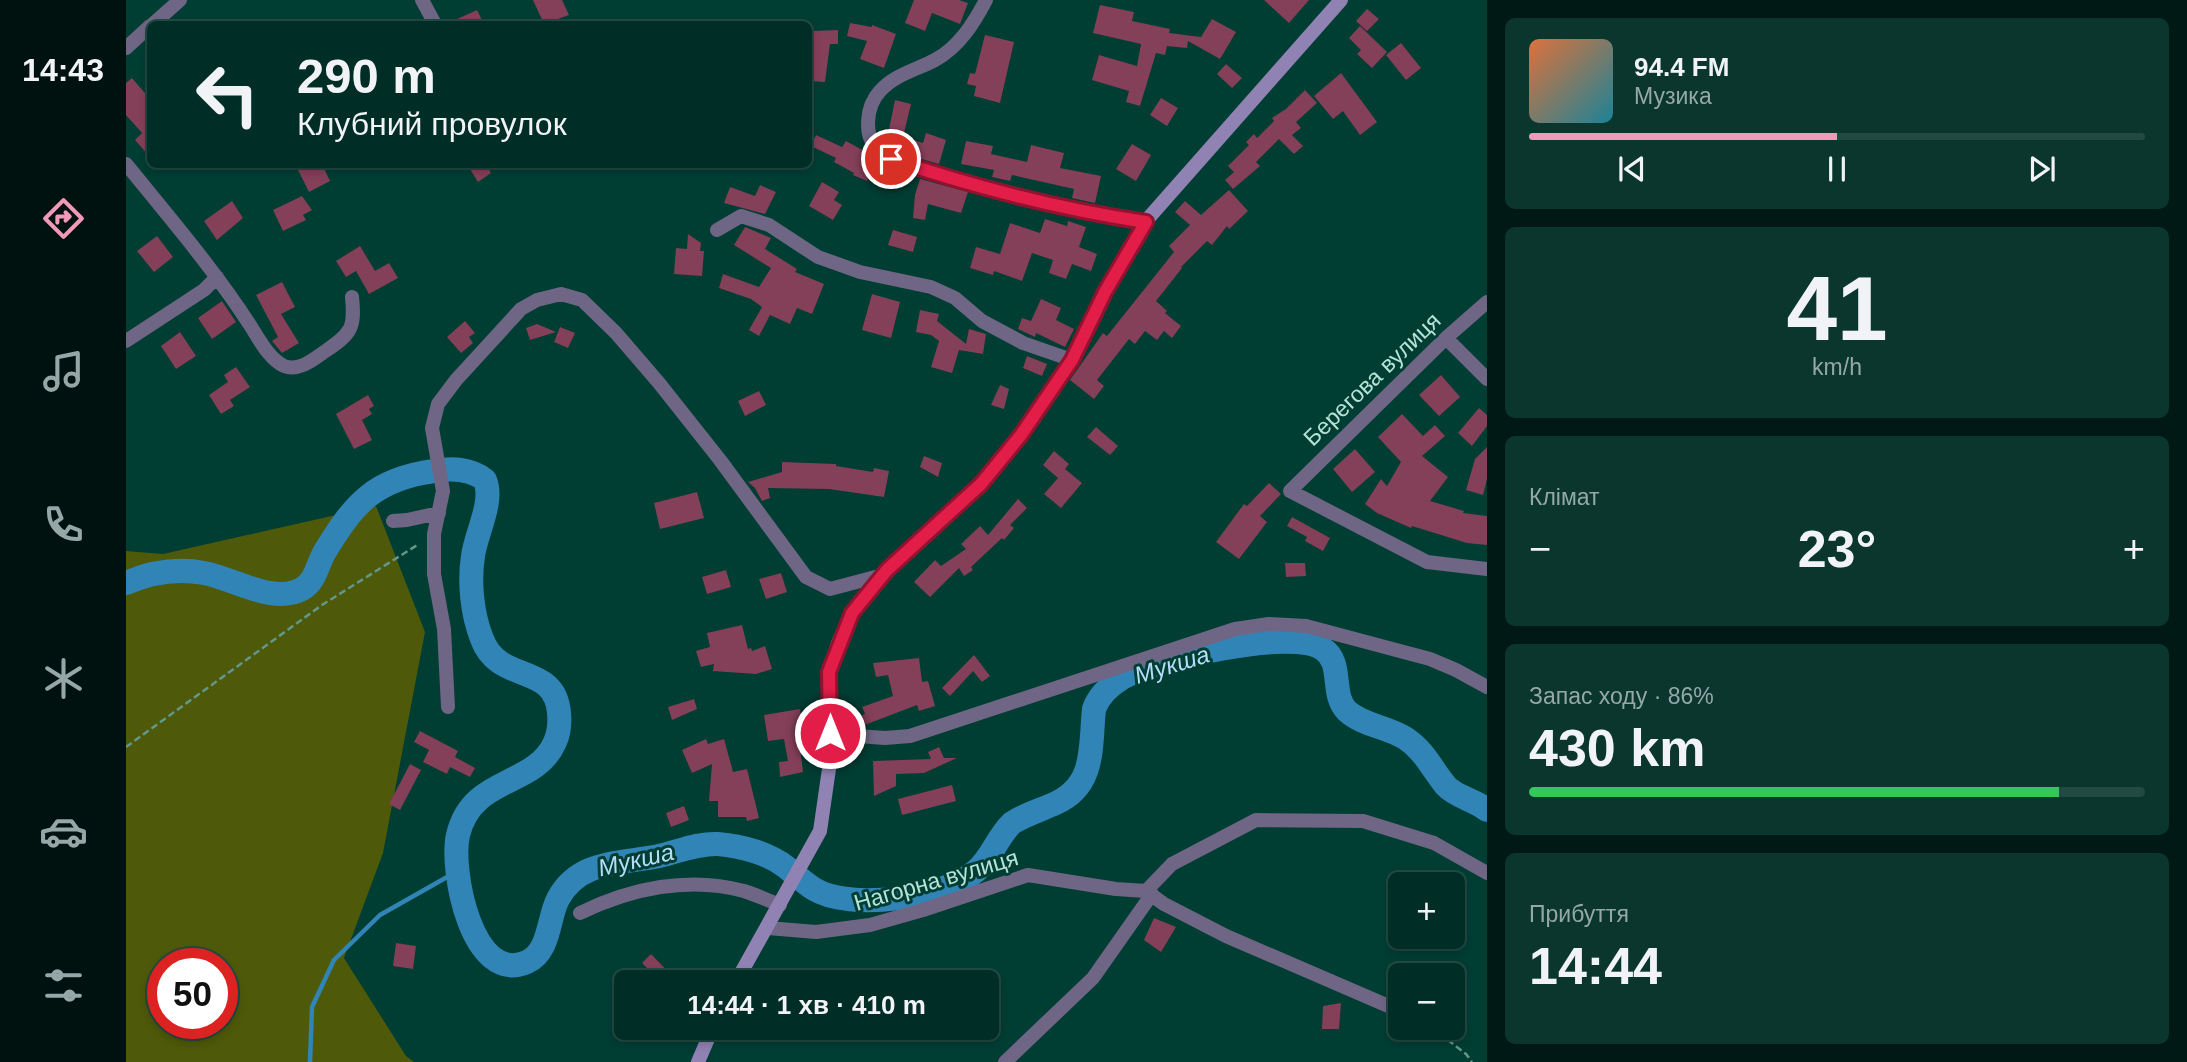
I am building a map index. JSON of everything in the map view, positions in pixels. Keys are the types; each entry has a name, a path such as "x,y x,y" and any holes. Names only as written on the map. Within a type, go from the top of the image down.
{"main road":[{"path":"743,970 820,831 830,762 829,672 838,643 852,613 883,575 981,484 1021,435 1072,360 1105,292 1146,222 1341,0"},
{"path":"698,1062 707,1040"}],"street":[{"path":"156,21 180,0"},
{"path":"422,0 433,21"},
{"path":"986,0 972,26 938,59 895,79 880,91 873,101 869,119 869,136 877,149 891,159 912,166 1032,200 1146,222"},
{"path":"126,48 147,29"},
{"path":"126,164 217,277 262,344 279,363 290,368 303,366 346,337 352,321 352,297"},
{"path":"717,230 741,216 769,225 818,257 860,272 931,287 955,298 982,321 1023,343 1072,360"},
{"path":"126,341 204,290 217,277"},
{"path":"448,707 444,629 434,574 434,534 443,491 432,428 438,404 483,349 521,309 537,299 561,294 582,300 616,333 659,383 806,577 830,589 883,575"},
{"name":"Берегова вулиця","path":"1487,302 1446,338 1290,491 1427,562 1487,569"},
{"path":"1446,338 1487,379"},
{"path":"393,521 439,513"},
{"path":"830,733 885,738 911,736 1235,629 1269,624 1306,626 1430,659 1445,664 1487,687"},
{"path":"1005,1062 1093,978 1149,892 1172,864 1256,820 1363,821 1434,843 1487,873"},
{"name":"Нагорна вулиця","path":"768,928 816,932 870,925 1028,875 1149,892"},
{"path":"580,913 605,901 634,892 672,885 713,885 782,901"},
{"path":"1149,892 1164,904 1226,936 1388,1006"}],"path":[{"path":"126,747 322,605 434,534"},
{"path":"1448,1040 1472,1062"}],"green space":[{"path":"376,506 425,632 383,853 344,958 406,1056 414,1062 126,1062 126,551 163,554"}],"building":[{"path":"533,0 562,0 569,15 552,21 543,21"},
{"path":"914,0 959,0 968,3 960,24 932,13 925,31 905,23"},
{"path":"1264,0 1309,0 1289,23"},
{"path":"1100,5 1134,12 1132,21 1170,29 1169,33 1201,37 1212,19 1236,32 1220,59 1188,41 1187,48 1167,46 1165,55 1156,53 1140,106 1126,102 1129,91 1092,80 1099,55 1137,66 1141,44 1093,33"},
{"path":"1367,9 1379,19 1367,31 1356,21"},
{"path":"477,10 482,21 453,21"},
{"path":"850,23 872,25 896,34 884,68 860,59 867,41 847,36"},
{"path":"1360,26 1387,52 1372,68 1357,54 1361,50 1349,38"},
{"path":"838,30 838,44 830,44 825,82 812,81 813,31"},
{"path":"985,35 1014,42 1000,103 974,96 976,86 967,84 970,73 975,74"},
{"path":"1401,43 1421,68 1406,80 1386,55"},
{"path":"1226,64 1242,78 1232,88 1217,74"},
{"path":"1341,73 1377,122 1360,135 1343,111 1333,119 1314,96"},
{"path":"132,78 147,96 147,154 135,140 142,133 126,115 126,83"},
{"path":"1305,90 1317,103 1296,122 1301,128 1292,135 1303,146 1294,154 1279,139 1256,162 1260,166 1233,189 1225,180 1234,172 1228,166 1249,145 1246,142 1254,134 1257,138 1274,121 1272,118 1286,109"},
{"path":"1161,98 1178,108 1167,126 1150,115"},
{"path":"895,100 911,104 903,137 923,143 926,133 946,140 939,164 896,151 886,144"},
{"path":"816,135 842,147 846,141 868,153 876,161 867,181 853,175 854,173 834,162 836,158 812,146"},
{"path":"966,141 993,146 991,154 1027,162 1031,145 1064,153 1060,168 1101,176 1095,203 1072,198 1074,189 1012,175 1010,181 992,177 994,170 961,164"},
{"path":"1132,144 1151,155 1136,181 1116,169"},
{"path":"297,168 324,168 330,181 309,192"},
{"path":"469,168 488,168 491,173 478,182"},
{"path":"920,179 968,192 961,213 928,204 925,220 913,218"},
{"path":"822,182 839,192 834,200 842,205 833,220 809,206"},
{"path":"760,185 776,192 765,214 724,203 730,187 755,196"},
{"path":"1229,190 1248,211 1229,229 1227,226 1212,245 1207,241 1181,267 1156,301 1167,311 1165,313 1181,326 1172,338 1164,331 1157,340 1145,331 1135,344 1129,339 1097,380 1104,386 1094,399 1070,380 1103,333 1107,336 1174,252 1169,246 1190,225 1175,212 1185,201 1201,215"},
{"path":"302,196 312,210 303,215 306,220 283,231 273,210"},
{"path":"232,201 243,218 217,240 204,221"},
{"path":"1045,219 1067,226 1068,221 1086,227 1079,247 1097,254 1091,271 1072,264 1066,279 1049,273 1053,260 1032,253 1022,281 994,271 993,275 970,268 976,247 1000,254 1010,223 1040,233"},
{"path":"745,227 771,238 765,249 797,269 795,272 824,284 812,314 797,308 790,324 770,315 759,336 749,330 762,307 751,299 719,288 723,274 759,287 771,268 734,245"},
{"path":"893,230 917,237 913,252 888,245"},
{"path":"688,234 701,243 700,251 704,251 702,276 674,274 676,248 687,249"},
{"path":"157,236 173,257 154,272 137,251"},
{"path":"360,246 375,271 389,263 398,278 369,294 356,271 346,277 336,261"},
{"path":"282,282 295,307 281,314 299,343 282,353 272,341 278,337 256,295"},
{"path":"872,294 900,302 891,338 862,330"},
{"path":"1041,299 1061,308 1056,320 1074,329 1065,347 1036,333 1035,337 1018,329 1022,318 1031,321"},
{"path":"222,301 236,322 212,339 198,318"},
{"path":"920,310 939,314 937,321 966,344 969,329 986,334 983,354 959,350 952,373 931,367 939,341 931,335 916,332"},
{"path":"465,321 475,333 469,337 473,343 461,353 447,337"},
{"path":"537,324 556,332 530,340 526,328"},
{"path":"560,327 575,333 568,348 554,342"},
{"path":"180,332 196,356 176,369 161,346"},
{"path":"1027,356 1047,364 1042,376 1023,368"},
{"path":"236,367 250,387 230,400 234,406 221,414 209,395 228,382 224,375"},
{"path":"1441,375 1460,397 1439,416 1419,395"},
{"path":"1000,385 1009,389 1004,409 991,405"},
{"path":"759,391 766,405 745,416 738,401"},
{"path":"368,395 374,406 369,409 372,414 362,420 372,440 354,449 336,414"},
{"path":"1479,408 1487,415 1487,426 1472,446 1458,433"},
{"path":"1402,414 1423,436 1435,425 1445,436 1422,456 1448,477 1430,501 1464,511 1463,513 1487,516 1487,545 1467,543 1412,526 1411,528 1377,513 1365,504 1381,479 1387,486 1401,462 1378,437"},
{"path":"1096,427 1118,446 1110,455 1087,437"},
{"path":"1487,447 1487,479 1483,495 1466,490 1475,459"},
{"path":"1355,449 1375,472 1352,492 1333,469"},
{"path":"1054,451 1069,464 1065,469 1082,483 1061,508 1044,494 1058,478 1043,465"},
{"path":"924,456 942,463 938,477 920,467"},
{"path":"782,462 836,464 873,472 874,468 889,471 884,497 829,489 768,488 770,498 762,501 748,482 782,472"},
{"path":"1269,483 1281,494 1260,516 1267,522 1239,559 1216,542 1244,504 1247,506"},
{"path":"697,492 704,518 660,529 654,503"},
{"path":"1018,499 1027,508 1010,525 1014,528 1004,540 1002,538 971,567 973,570 964,576 959,568 930,597 914,582 935,560 941,566 966,549 961,544 980,526 988,535"},
{"path":"1292,517 1330,538 1323,551 1305,541 1307,537 1287,526"},
{"path":"1285,563 1305,563 1306,576 1286,577"},
{"path":"726,570 731,587 707,594 702,577"},
{"path":"781,573 787,592 766,599 759,579"},
{"path":"742,625 748,649 751,648 752,651 765,646 772,669 756,674 713,671 714,664 701,667 696,651 710,647 707,633"},
{"path":"974,655 990,676 982,682 973,671 950,696 942,688"},
{"path":"919,658 922,682 928,681 935,706 919,711 917,705 862,726 858,717 865,714 862,707 893,696 888,675 876,677 873,663"},
{"path":"694,699 697,709 672,720 668,707"},
{"path":"800,709 804,738 799,739 803,772 780,777 779,762 788,761 784,739 768,741 764,715"},
{"path":"420,731 458,751 455,757 475,768 470,777 450,767 447,774 423,762 429,750 414,742"},
{"path":"706,739 708,744 724,739 733,772 747,769 759,818 747,821 746,817 718,817 718,801 709,801 712,764 692,773 682,750"},
{"path":"939,747 944,758 957,758 924,773 896,774 896,786 874,796 873,761 931,759 928,752"},
{"path":"410,764 421,770 400,810 389,804"},
{"path":"952,785 956,801 902,815 898,799"},
{"path":"684,806 689,820 671,827 666,813"},
{"path":"1154,918 1176,927 1161,952 1144,940"},
{"path":"396,943 416,946 413,969 393,966"},
{"path":"651,954 666,970 649,970 642,963"},
{"path":"1341,1003 1339,1029 1322,1029 1323,1006"}],"waterway":[{"name":"Мукша","path":"126,583 145,576 184,571 204,573 266,592 291,593 310,582 324,553 346,520 356,507 381,487 414,475 447,469 467,471 485,480 487,498 471,576 472,598 482,639 490,653 501,663 548,686 555,697 559,717 556,739 546,757 533,768 490,791 476,802 465,816 458,835 458,873 469,921 479,942 492,957 508,965 527,962 540,951 558,899 577,877 602,866 703,845 727,845 763,854 779,862 814,889 830,896 850,899 872,900 920,894 962,880 982,866 1012,823 1056,803 1078,786 1085,775 1091,750 1094,709 1109,688 1122,678 1163,663 1254,644 1307,643 1323,649 1333,662 1339,696 1347,711 1360,720 1405,738 1423,754 1450,790 1487,810"},
{"path":"310,1062 312,1007 334,960 380,915 456,872"}],"route":[{"path":"830,733 829,672 838,643 852,613 887,570 981,484 1021,435 1072,360 1105,292 1146,222 1032,200 891,159"}]}
